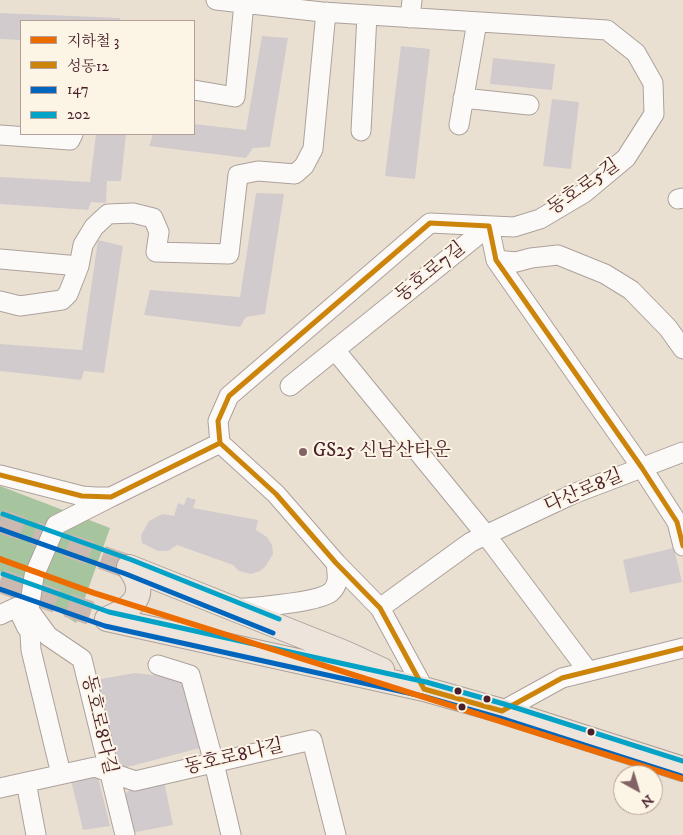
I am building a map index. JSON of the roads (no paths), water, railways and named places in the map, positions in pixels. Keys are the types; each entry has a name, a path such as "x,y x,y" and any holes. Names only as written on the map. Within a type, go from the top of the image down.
{"main road":[{"path":"424,689 345,653 129,567 137,582 138,591 135,601 129,607 107,620 424,689 502,711 683,769"}],"street":[{"name":"동호로5길","path":"216,0 367,15 411,9 477,22 607,30 636,53 653,83 654,114 626,158 584,193 540,219 514,227 430,223 229,396 218,421 220,442"},
{"path":"195,90 235,97 244,3"},
{"path":"0,301 20,306 62,300 68,294 83,245 94,227 108,214 133,213 153,218 158,232 156,252 230,254 238,175 258,171 295,174 304,166 313,149 326,12"},
{"path":"361,131 367,15"},
{"path":"459,124 477,22"},
{"path":"463,98 530,105"},
{"path":"0,135 70,140 72,135"},
{"name":"동호로7길","path":"290,386 489,226 496,260 642,468 677,522 683,546"},
{"path":"496,260 516,262 558,255 606,274 631,290 668,328 683,349"},
{"path":"0,259 78,266"},
{"path":"335,350 486,535 588,671"},
{"path":"0,475 82,496 95,498 111,497 220,442 276,494 336,563 380,608 424,689"},
{"name":"다산로8길","path":"380,608 471,542 573,494 683,452"},
{"name":"동호로8다길","path":"111,497 56,525 34,576 29,610 34,628 82,659 125,835"},
{"path":"234,609 317,598 330,592 338,581 336,563"},
{"path":"0,615 17,607 34,628 31,650 61,774"},
{"path":"502,711 562,678 683,648"},
{"path":"158,665 190,675 231,835"},
{"name":"동호로8나길","path":"0,788 94,767 135,781 312,740 336,835"},
{"path":"26,782 36,835"}],"tunnel":[{"path":"0,521 129,567"},
{"path":"0,581 107,619"}],"metro line":[{"name":"3","path":"0,559 94,593 683,779"}],"place":[{"name":"GS25 신남산타운","path":"303,452"}]}
